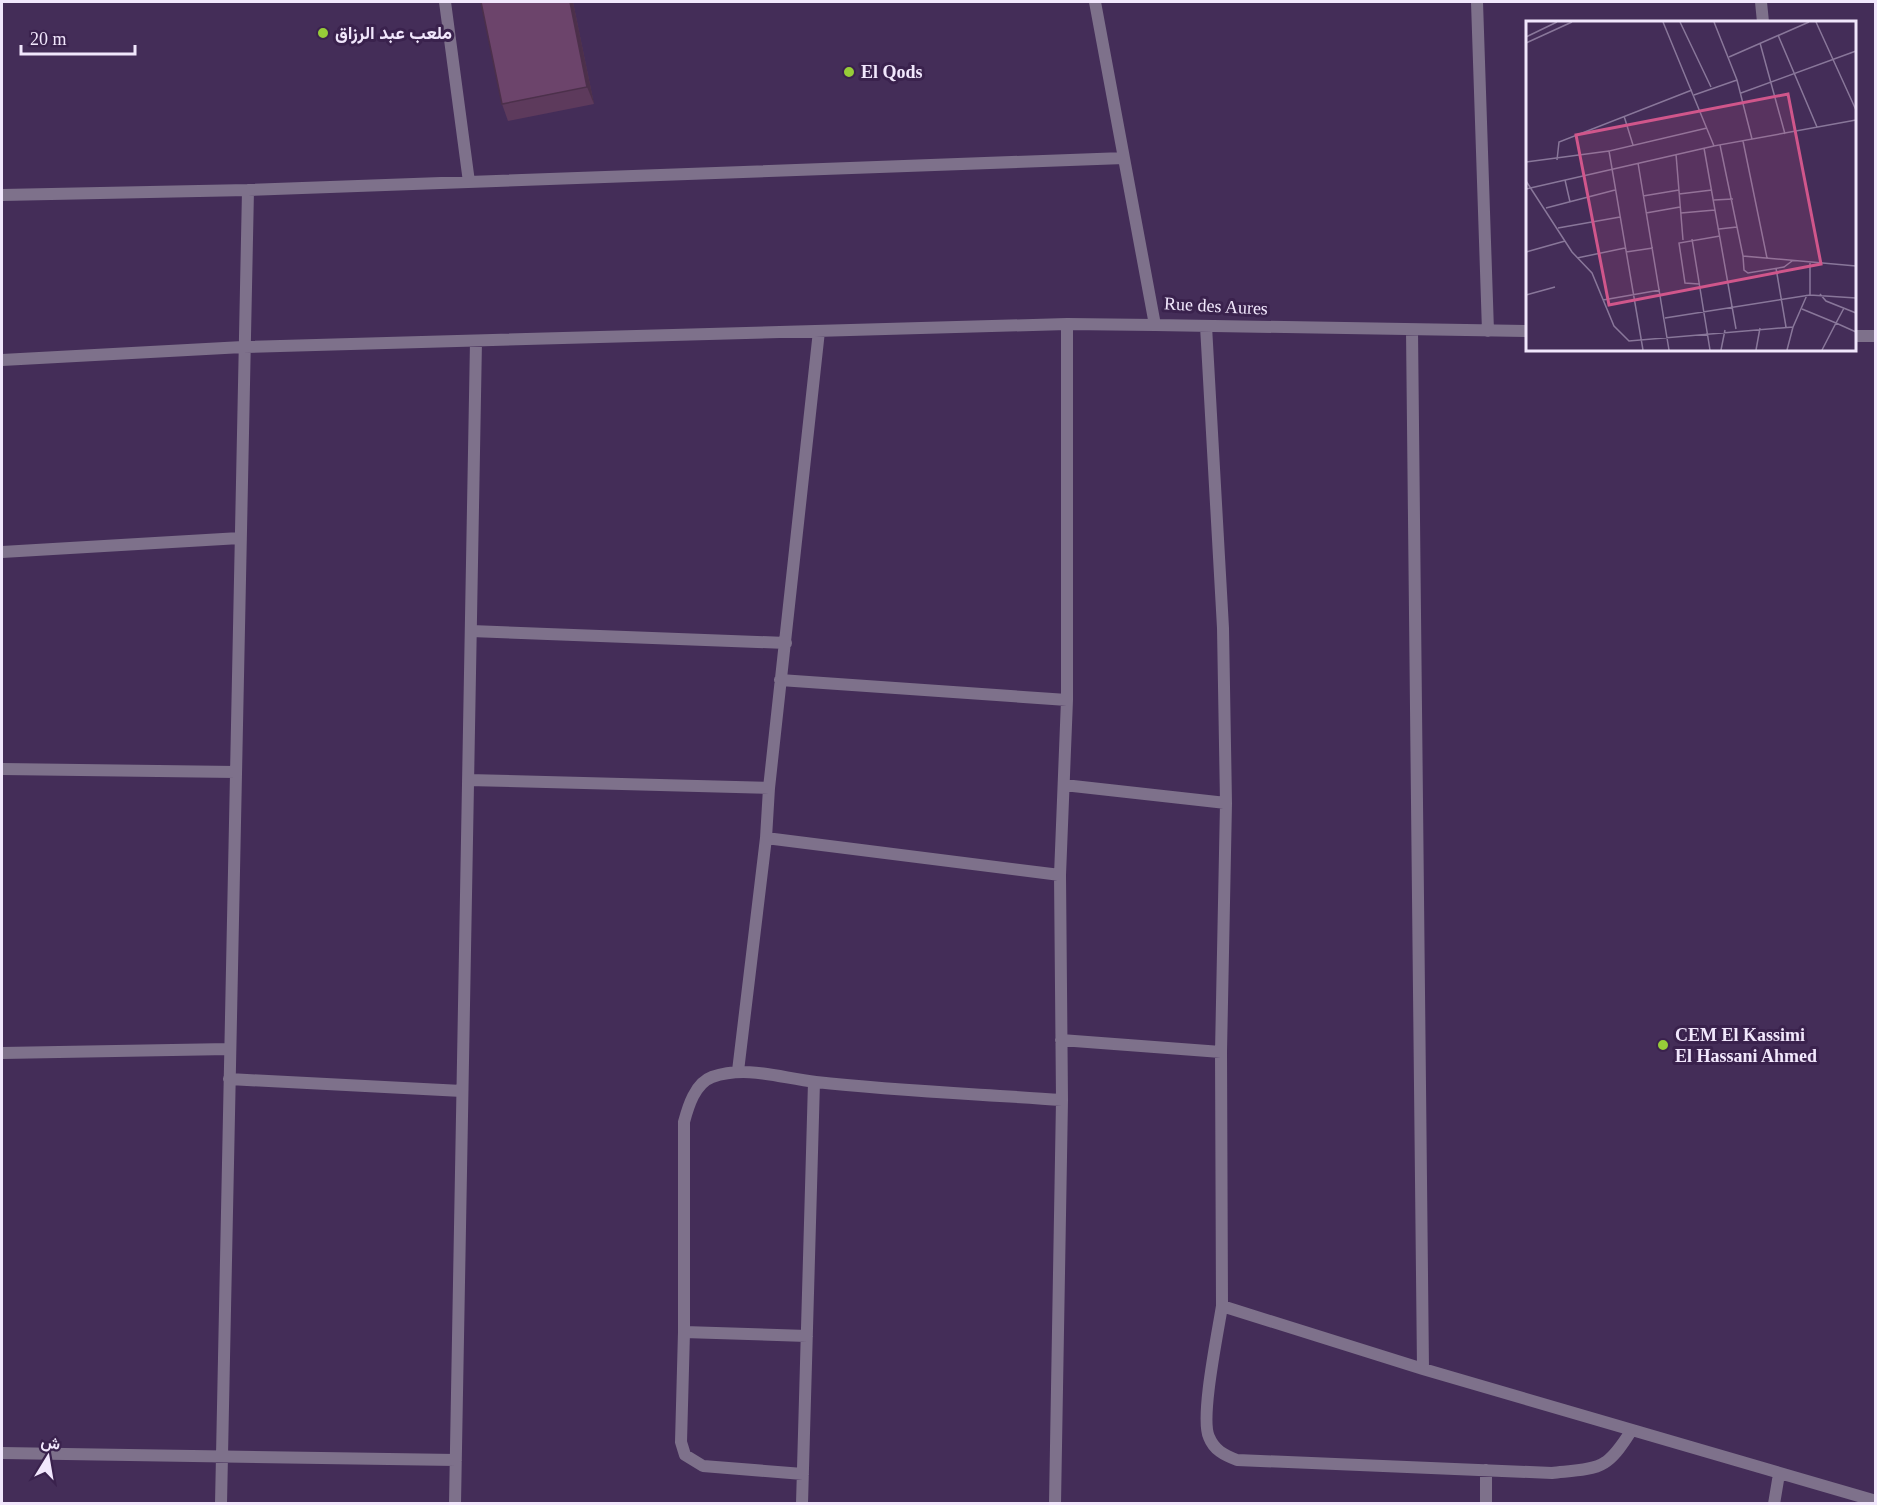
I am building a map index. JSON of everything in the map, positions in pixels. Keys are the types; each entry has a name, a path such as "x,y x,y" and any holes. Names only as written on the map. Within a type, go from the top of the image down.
{"street":[{"path":"445,2 469,182"},
{"name":"Rue des Aures","path":"1095,2 1155,325 1526,331"},
{"path":"1477,2 1488,331"},
{"path":"1761,2 1763,21"},
{"path":"2,195 248,190 1124,158"},
{"path":"220,1503 248,190"},
{"path":"1055,1503 1062,1100 1060,875 1067,700 1067,324"},
{"path":"2,360 243,347 1067,324 1155,325"},
{"path":"1206,326 1223,628 1226,804 1221,1052 1222,1306 1206,1413 1207,1434 1214,1447 1224,1455 1237,1460 1552,1473 1604,1464 1632,1430"},
{"path":"1412,330 1423,1369"},
{"path":"738,1071 766,838 780,680 786,643 819,331"},
{"path":"1856,336 1875,336"},
{"path":"455,1503 476,341"},
{"path":"2,552 240,538"},
{"path":"471,631 786,643"},
{"path":"780,680 1067,700"},
{"path":"2,769 236,772"},
{"path":"468,780 769,788"},
{"path":"1064,786 1226,804"},
{"path":"766,838 1060,875"},
{"path":"1061,1040 1221,1052"},
{"path":"2,1053 230,1049"},
{"path":"802,1474 703,1466 685,1455 681,1442 684,1332 684,1122 689,1105 698,1090 709,1078 738,1071 767,1073 814,1082 1062,1100"},
{"path":"229,1079 462,1091"},
{"path":"802,1503 814,1082"},
{"path":"1222,1306 1423,1369 1875,1501"},
{"path":"684,1332 807,1336"},
{"path":"2,1453 456,1460"},
{"path":"1486,1470 1486,1503"},
{"path":"1774,1503 1779,1474"}],"building":[{"path":"481,2 570,2 587,87 502,104"}],"place":[{"name":"ملعب عبد الرزاق","path":"323,33"},
{"name":"El Qods","path":"849,72"},
{"name":"CEM El Kassimi El Hassani Ahmed","path":"1663,1045"}]}
